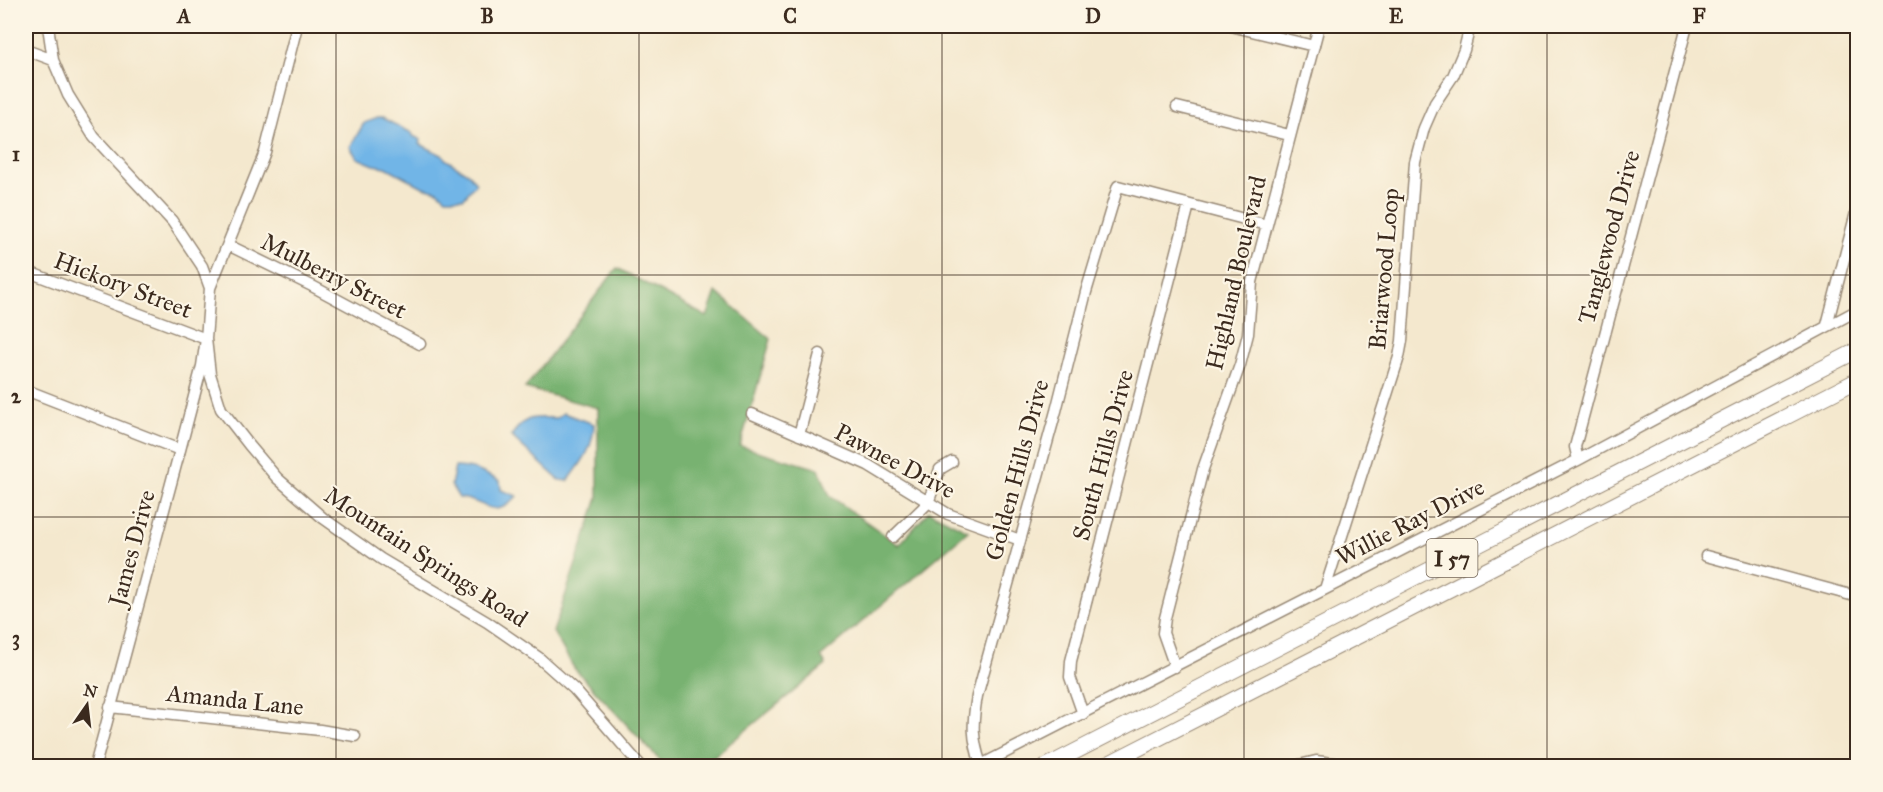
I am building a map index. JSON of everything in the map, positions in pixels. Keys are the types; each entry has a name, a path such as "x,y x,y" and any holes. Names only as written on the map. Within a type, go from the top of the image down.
{"highway":[{"name":"I 57","path":"1047,766 1857,350"},
{"name":"I 57","path":"1104,766 1857,380"}],"street":[{"name":"Mountain Springs Road","path":"48,26 53,60 68,95 94,137 172,221 202,266 210,288 206,339 210,374 221,410 278,478 323,519 381,559 487,622 538,657 574,689 641,766"},
{"path":"210,288 265,152 297,26"},
{"path":"1231,26 1314,46"},
{"name":"Highland Boulevard","path":"1175,668 1163,633 1165,618 1203,469 1240,365 1248,334 1252,282 1319,26"},
{"name":"Briarwood Loop","path":"1325,589 1399,357 1415,162 1424,128 1435,103 1453,76 1464,50 1470,26"},
{"name":"Tanglewood Drive","path":"1578,460 1575,447 1687,26"},
{"path":"26,50 53,60"},
{"path":"1177,107 1289,135"},
{"name":"Golden Hills Drive","path":"980,766 974,744 972,723 983,671 1056,411 1086,292 1118,186 1189,205"},
{"path":"1189,205 1266,225"},
{"name":"South Hills Drive","path":"1083,714 1070,677 1071,661 1189,205"},
{"path":"1827,325 1857,205"},
{"name":"Mulberry Street","path":"228,245 312,286 420,344"},
{"name":"Hickory Street","path":"26,271 206,339"},
{"name":"Willie Ray Drive","path":"980,766 1578,460 1857,310"},
{"name":"James Drive","path":"95,766 202,366 206,339"},
{"path":"799,435 820,354"},
{"path":"26,390 180,450"},
{"name":"Pawnee Drive","path":"752,414 868,465 928,503 958,518 1020,540"},
{"path":"893,537 928,503 940,469 952,462"},
{"path":"1706,556 1857,597"},
{"name":"Amanda Lane","path":"110,707 320,730 355,736"},
{"path":"1295,766 1316,761 1357,766"}],"green space":[{"path":"617,268 707,317 716,292 771,339 740,446 819,469 830,496 899,545 929,511 968,531 821,657 826,665 702,766 665,766 574,668 553,632 598,498 598,408 525,388"}],"water":[{"path":"382,118 412,133 421,140 420,144 444,156 445,159 469,174 476,183 464,198 446,198 438,191 423,187 386,167 357,158 350,147 364,123"},
{"path":"563,413 594,424 589,448 583,461 568,481 559,480 511,436 526,421 536,418 557,418"},
{"path":"455,467 473,469 500,481 501,490 517,496 509,504 495,509 459,498 451,485"}]}
